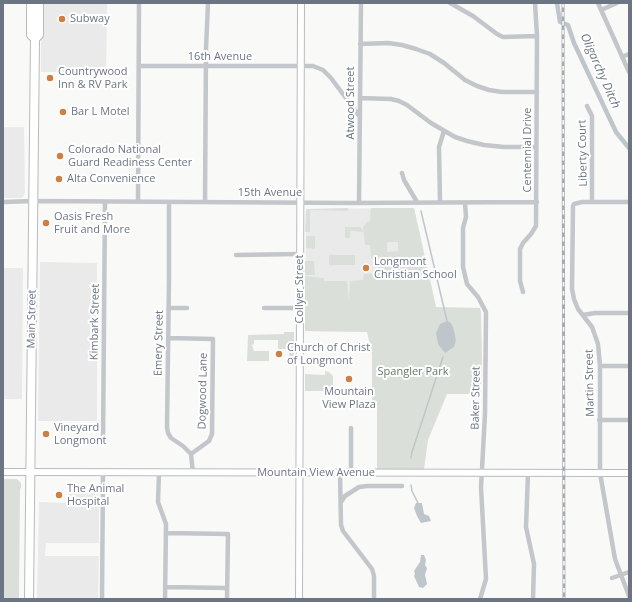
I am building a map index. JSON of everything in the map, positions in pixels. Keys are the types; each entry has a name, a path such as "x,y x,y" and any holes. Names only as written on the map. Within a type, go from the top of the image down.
{"highway":[{"name":"Main Street","path":"31,3 31,35 35,39"},
{"name":"Main Street","path":"29,599 35,39 39,35 39,3"}],"street":[{"path":"138,202 139,3"},
{"path":"205,202 208,3"},
{"name":"Collyer Street","path":"299,599 302,66 301,3"},
{"name":"Atwood Street","path":"359,202 361,3"},
{"path":"450,3 473,16 496,34 503,36 537,36"},
{"name":"Centennial Drive","path":"523,292 520,281 520,249 536,226 537,202 537,36 535,3"},
{"path":"598,3 629,72"},
{"path":"601,10 617,3"},
{"path":"360,44 388,43 416,49 430,54 465,80 489,90 502,92 537,92"},
{"path":"622,57 629,54"},
{"name":"16th Avenue","path":"139,66 313,66 326,72 360,117"},
{"path":"360,98 390,99 399,101 444,131 467,141 484,145 504,147 536,147"},
{"name":"Liberty Court","path":"587,106 592,116 592,202"},
{"path":"440,202 439,147 444,131"},
{"path":"402,173 404,180 417,202"},
{"name":"15th Avenue","path":"3,202 537,202"},
{"name":"Kimbark Street","path":"103,443 105,202"},
{"name":"Emery Street","path":"169,202 169,338 166,427 171,438 183,446 191,454"},
{"name":"Martin Street","path":"592,202 577,202 573,206 572,289 574,300 592,327 598,344 600,366 600,473 612,546 629,596"},
{"path":"592,202 629,202"},
{"name":"Baker Street","path":"465,203 466,217 463,228 462,267 467,284 478,297 486,312 485,414 481,487 486,579 480,599"},
{"path":"236,255 300,254"},
{"path":"169,308 187,308"},
{"path":"264,308 300,308"},
{"path":"583,315 595,313 629,312"},
{"name":"Dogwood Lane","path":"169,338 212,339 212,434 209,441 191,454"},
{"path":"600,366 629,366"},
{"path":"599,420 629,420"},
{"path":"351,428 351,473"},
{"path":"191,454 193,473"},
{"name":"Mountain View Avenue","path":"3,472 629,474"},
{"path":"102,599 104,472"},
{"path":"159,472 158,502 166,524 165,599"},
{"path":"340,473 341,525 343,531 372,569 374,576 374,599"},
{"path":"528,473 526,527 534,564 533,599"},
{"path":"341,502 345,496 359,488 367,486 402,486"},
{"path":"166,533 228,534 227,599"},
{"path":"612,578 629,572"},
{"path":"166,587 227,588"}],"shaded area":[{"path":"41,3 107,3 106,72 41,72"},
{"path":"3,127 24,127 25,193 22,198 3,198"},
{"name":"Longmont Christian School","path":"414,208 438,315 367,332 305,331 306,209"},
{"path":"40,262 97,263 97,421 38,421"},
{"path":"3,268 23,268 22,399 3,399"},
{"path":"447,321 451,323 453,327 456,340 454,347 445,353 438,344 436,333 440,324"},
{"path":"68,492 99,493 99,543 46,543 45,556 99,556 98,599 37,599 39,502 68,503"},
{"path":"416,503 422,503 424,514 429,516 431,521 421,523 414,508"},
{"path":"421,555 424,555 426,560 425,565 427,568 425,575 427,584 423,588 419,587 414,576 414,571 420,562"}],"green space":[{"path":"348,208 348,211 310,210 310,232 305,232 306,209"},
{"name":"Spangler Park","path":"371,208 414,208 436,307 480,308 481,312 481,394 447,394 428,440 424,469 377,469 377,401 372,401 372,354 367,332 305,331 305,276 324,278 324,281 347,281 349,300 350,281 363,280 364,274 375,273 375,270 378,270 378,265 387,265 387,257 377,257 376,264 376,258 371,258 370,245 365,245 363,227 370,221","holes":["387,242 398,242 398,251 387,252"]},
{"path":"345,227 361,227 363,232 350,231 350,238 345,238"},
{"path":"306,236 315,236 315,249 306,248"},
{"path":"329,255 355,255 355,265 329,265"},
{"path":"305,261 314,261 315,275 305,275"},
{"path":"284,332 294,332 294,366 289,366 289,349 278,349 278,340 254,340 254,344 252,345 254,351 269,351 269,361 247,361 248,335 284,334"},
{"path":"325,371 329,372 333,376 333,388 329,391 305,391 305,374 325,375"},
{"path":"3,479 17,479 21,483 19,599 3,599"}],"waterway":[{"name":"Oligarchy Ditch","path":"557,3 560,22 568,25 574,43 616,132 629,148"},
{"path":"421,211 447,321"},
{"path":"411,458 443,357"},
{"path":"411,485 412,491 418,503"}],"railway":[{"path":"563,3 564,599"}],"place":[{"name":"Subway","path":"62,19"},
{"name":"Countrywood Inn & RV Park","path":"50,78"},
{"name":"Bar L Motel","path":"63,112"},
{"name":"Colorado National Guard Readiness Center","path":"60,156"},
{"name":"Alta Convenience","path":"59,179"},
{"name":"Oasis Fresh Fruit and More","path":"46,223"},
{"name":"Longmont Christian School","path":"366,268"},
{"name":"Church of Christ of Longmont","path":"279,354"},
{"name":"Mountain View Plaza","path":"349,379"},
{"name":"Vineyard Longmont","path":"46,434"},
{"name":"The Animal Hospital","path":"59,495"}]}
